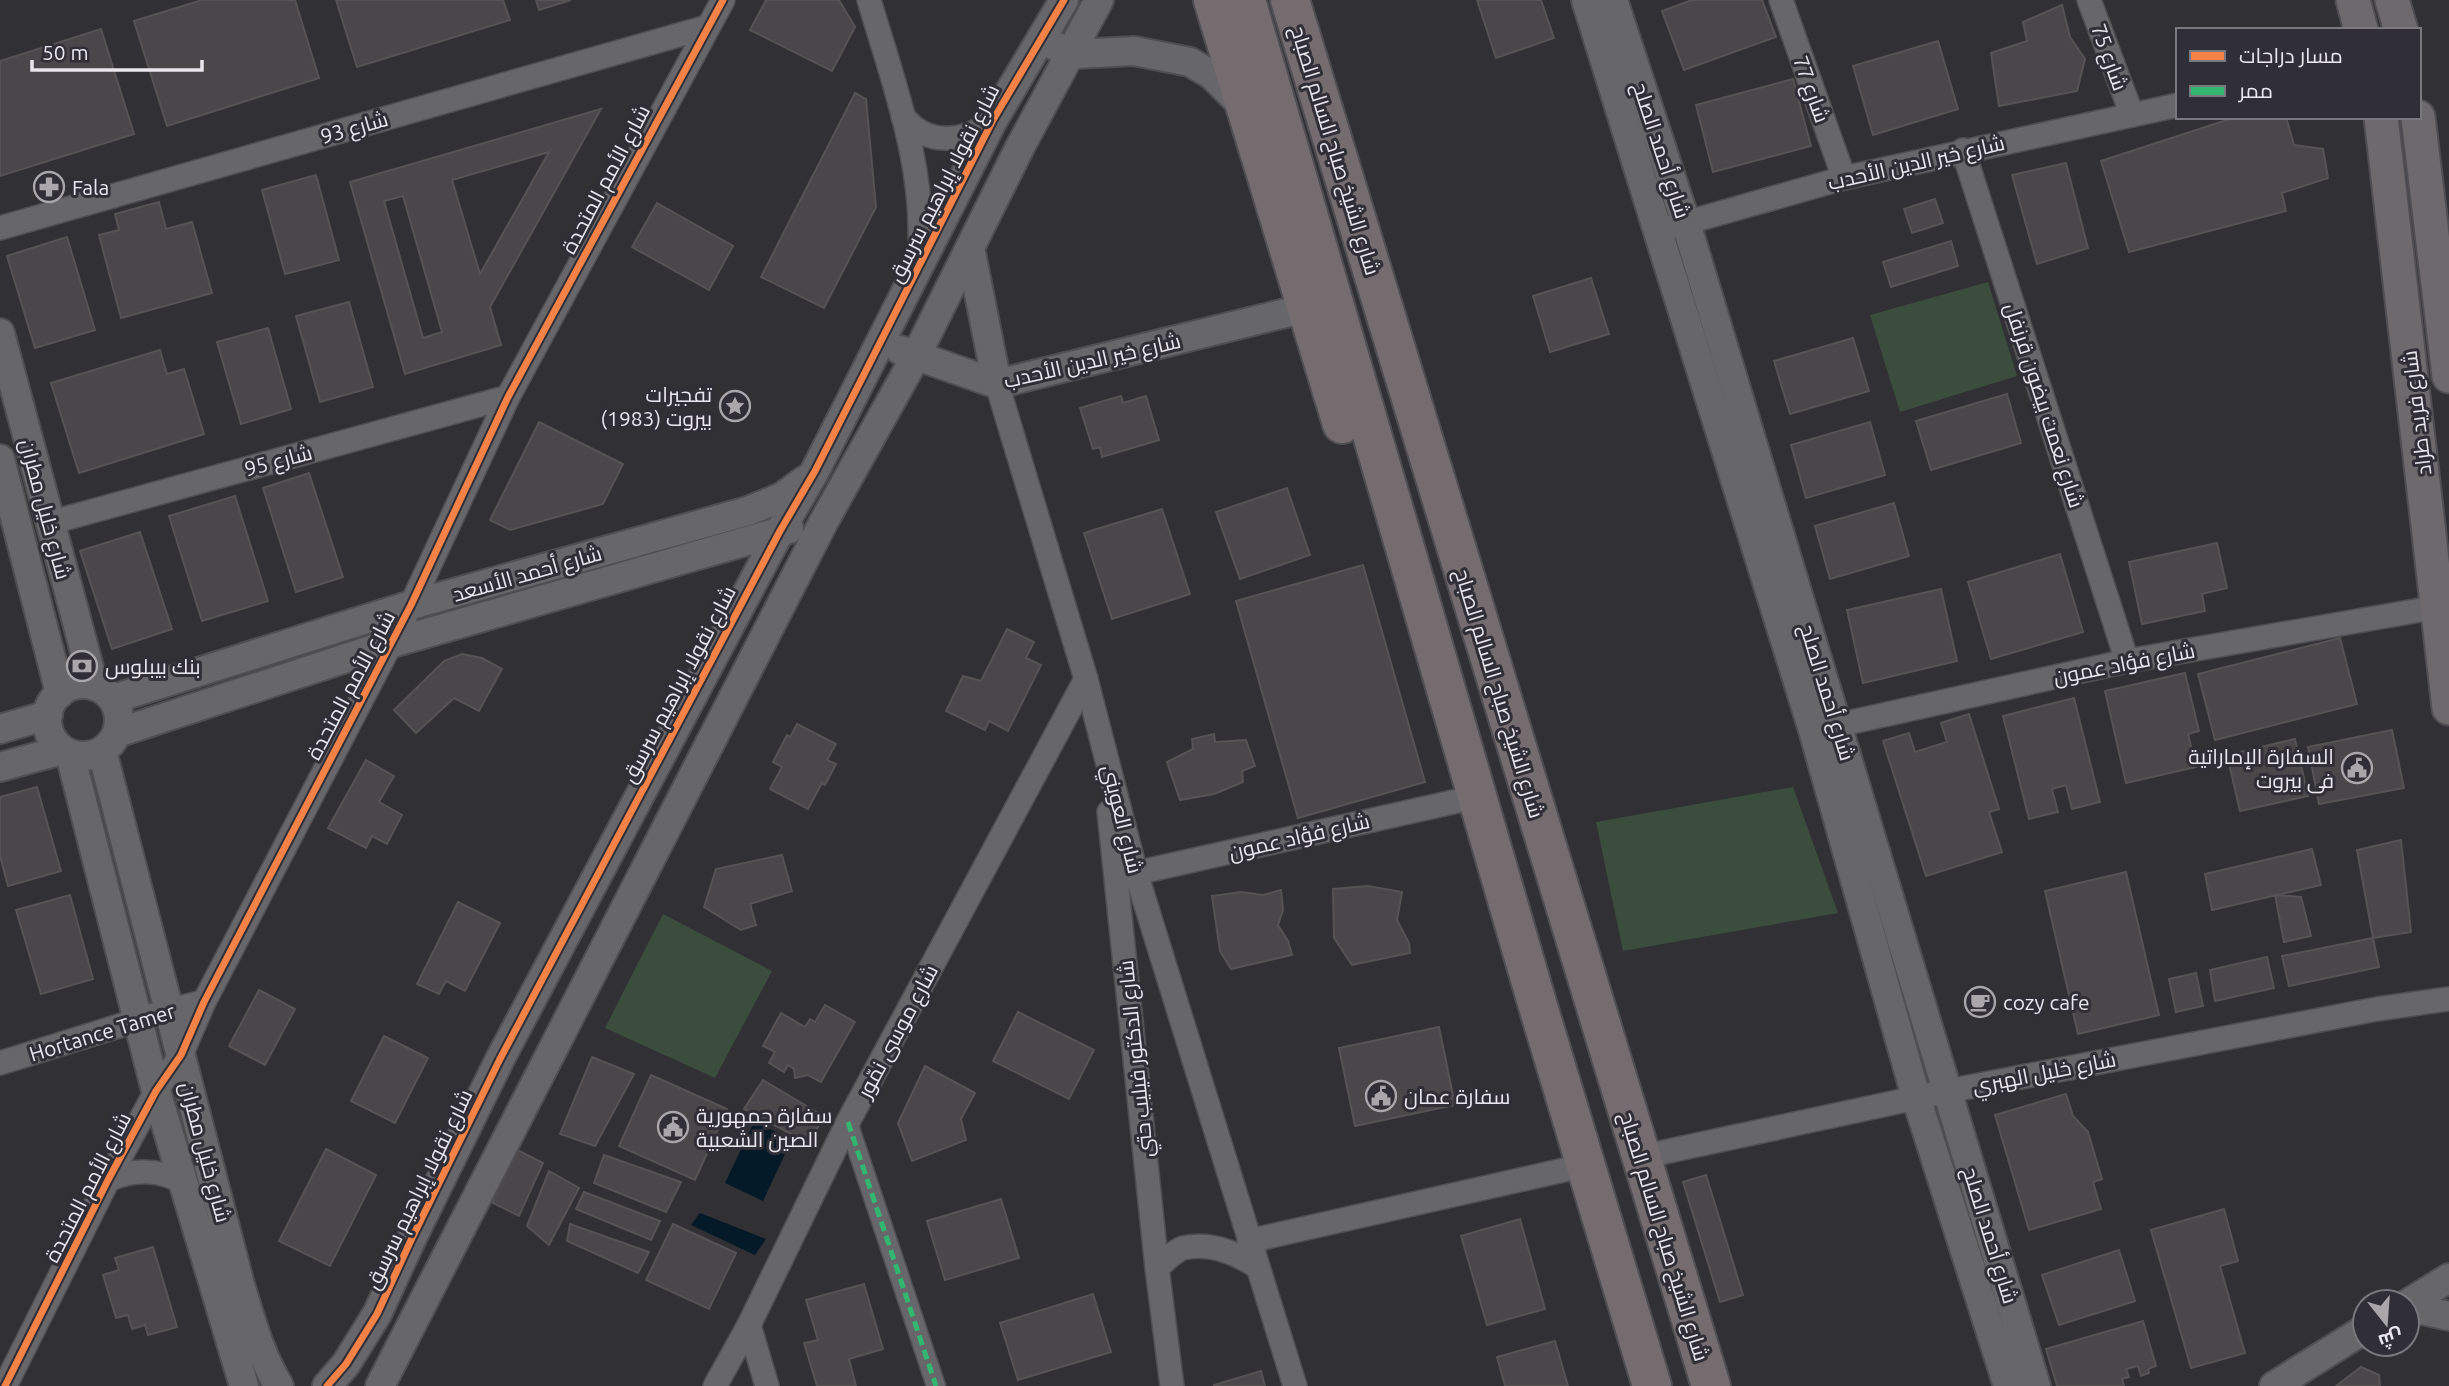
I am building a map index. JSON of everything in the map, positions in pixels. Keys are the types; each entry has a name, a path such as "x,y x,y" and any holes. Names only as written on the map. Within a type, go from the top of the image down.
{"highway":[{"path":"1213,0 1405,630 1461,800 1537,1003"},
{"name":"شارع الشيخ صباح السالم الصباح","path":"1246,0 1537,1003 1652,1386"},
{"name":"شارع الشيخ صباح السالم الصباح","path":"1290,0 1711,1386"},
{"path":"1317,0 1525,702 1555,820 1589,990"}],"main road":[{"path":"2353,0 2360,28"},
{"path":"2392,0 2400,28"},
{"name":"شارع فريد طراد","path":"2381,119 2449,708"},
{"name":"شارع فريد طراد","path":"2418,119 2449,376"}],"street":[{"name":"شارع الأمم المتحدة","path":"5,1386 108,1180 156,1091 181,1055 204,1002 392,643 508,397 723,0"},
{"path":"869,0 903,116 912,157 921,238 919,267"},
{"name":"شارع نقولا إبراهيم سرسق","path":"327,1386 346,1364 377,1314 500,1059 780,531 816,471 993,120 1064,0"},
{"path":"380,1386 823,523 916,356 1070,52 1100,0"},
{"name":"شارع أحمد الصلح","path":"1586,0 1657,230 1948,1091 2036,1386"},
{"name":"شارع أحمد الصلح","path":"1613,0 1686,223 1825,727 1916,1097 2008,1386"},
{"name":"شارع 77","path":"1781,0 1844,178"},
{"name":"شارع 75","path":"2089,0 2132,115"},
{"name":"شارع 93","path":"0,228 707,27"},
{"path":"1041,39 1070,52 1085,55 1135,51 1190,62 1212,75 1245,108"},
{"name":"شارع خير الدين الأحدب","path":"1657,230 1844,178 2176,104"},
{"path":"903,116 923,134 943,139 970,134 993,120"},
{"name":"شارع نعمت بيضون قرنفل","path":"1963,150 2127,660"},
{"name":"شارع العويني","path":"970,248 997,384 1086,679 1136,873 1295,1386"},
{"name":"شارع خير الدين الأحدب","path":"882,342 997,384 1306,308"},
{"name":"شارع خليل مطران","path":"0,333 49,523 103,693"},
{"name":"شارع 95","path":"49,523 508,397"},
{"name":"شارع خليل مطران","path":"0,459 54,704"},
{"name":"شارع أحمد الأسعد","path":"103,693 748,511 782,496 816,471"},
{"name":"شارع أحمد الأسعد","path":"109,742 392,643 780,531 823,523"},
{"name":"شارع فؤاد عمون","path":"1825,727 2127,660 2438,607"},
{"name":"شارع موسى نمّور","path":"715,1386 848,1122 1086,679"},
{"path":"0,729 54,704 76,685 103,693 119,715 109,742 83,756 66,752 0,767"},
{"path":"54,704 50,734 66,752"},
{"name":"شارع الدكتور فيليب حتي","path":"1100,733 1172,1386"},
{"name":"شارع خليل مطران","path":"109,742 181,1055 248,1310 263,1356 279,1386"},
{"name":"شارع خليل مطران","path":"66,752 156,1091 244,1386"},
{"name":"شارع فؤاد عمون","path":"1136,873 1461,800"},
{"name":"شارع خليل الهبري","path":"1641,1157 1916,1097 2376,1009 2449,999"},
{"name":"Hortance Tamer","path":"0,1063 204,1002"},
{"path":"848,1122 936,1386"},
{"path":"1249,1241 1586,1164"},
{"name":"شارع الأمم المتحدة","path":"108,1180 147,1171 173,1177 184,1183"},
{"path":"1157,1268 1181,1248 1215,1248 1237,1253 1256,1266"},
{"path":"2421,1295 2449,1278"},
{"path":"2421,1310 2449,1316"},
{"path":"748,1325 767,1386"},
{"path":"2274,1386 2351,1338"},
{"path":"0,1368 22,1356"}],"green space":[{"path":"1988,282 2017,376 1900,412 1870,315"},
{"path":"1793,787 1838,913 1623,951 1596,822"},
{"path":"663,914 772,971 715,1078 605,1028"}],"water":[{"path":"754,1122 792,1139 763,1201 725,1183"},
{"path":"700,1213 766,1239 755,1255 691,1225"}],"building":[{"path":"202,0 295,0 319,78 167,126 134,21"},
{"path":"336,0 503,0 510,20 357,67"},
{"path":"536,0 571,0 539,10"},
{"path":"766,0 839,0 855,27 832,71 750,30"},
{"path":"1477,0 1541,0 1554,38 1496,58"},
{"path":"1692,0 1762,0 1776,37 1684,70 1662,11"},
{"path":"2062,5 2070,37 2085,59 2077,91 1999,106 1991,53 2027,41 2023,22"},
{"path":"101,29 134,134 0,176 0,61"},
{"path":"1938,41 1958,109 1873,135 1853,66"},
{"path":"1793,79 1811,146 1713,172 1696,105"},
{"path":"855,93 866,99 876,207 824,308 761,277"},
{"path":"601,109 490,307 501,345 405,374 350,182","holes":["549,152 480,274 452,180","403,196 442,332 423,338 384,201"]},
{"path":"2230,119 2287,119 2294,145 2323,149 2328,178 2282,193 2286,211 2129,252 2101,161"},
{"path":"2066,163 2088,248 2037,264 2012,175"},
{"path":"316,175 339,260 285,274 262,190"},
{"path":"1935,199 1943,223 1912,233 1904,209"},
{"path":"159,202 166,229 192,222 212,293 121,318 99,235 119,230 115,214"},
{"path":"657,203 733,246 709,290 632,247"},
{"path":"67,237 95,330 35,348 7,256"},
{"path":"1951,241 1958,266 1891,287 1883,262"},
{"path":"1591,278 1609,334 1550,352 1533,296"},
{"path":"349,302 373,387 320,402 296,316"},
{"path":"268,328 291,409 241,424 217,342"},
{"path":"1853,338 1869,391 1790,414 1774,361"},
{"path":"160,350 167,374 184,369 204,434 79,473 51,383"},
{"path":"2007,394 2021,443 1931,470 1916,421"},
{"path":"1121,396 1123,403 1146,396 1159,440 1102,457 1100,447 1093,449 1080,408"},
{"path":"539,422 623,464 603,504 510,530 490,520"},
{"path":"1870,422 1885,475 1806,498 1791,445"},
{"path":"309,473 343,577 296,592 263,488"},
{"path":"1287,488 1310,555 1240,579 1216,512"},
{"path":"235,496 268,601 202,621 169,516"},
{"path":"1894,503 1909,556 1830,579 1815,526"},
{"path":"1162,509 1190,594 1112,619 1084,533"},
{"path":"140,532 172,629 112,649 80,551"},
{"path":"2217,543 2227,588 2202,594 2205,611 2142,624 2129,562"},
{"path":"2060,554 2083,632 1991,659 1968,582"},
{"path":"1363,565 1425,782 1298,818 1236,601"},
{"path":"1941,589 1957,661 1863,683 1847,610"},
{"path":"1007,629 1034,642 1026,658 1041,665 1008,731 989,721 985,730 946,711 963,676 981,681"},
{"path":"2340,638 2357,704 2215,740 2198,674"},
{"path":"462,654 482,658 502,669 479,711 454,698 416,733 394,710 444,661"},
{"path":"2185,673 2199,731 2188,734 2196,767 2126,783 2105,691"},
{"path":"2074,698 2100,802 2072,809 2066,785 2052,789 2058,812 2029,819 2003,716"},
{"path":"1969,714 1999,809 1989,812 2002,852 1926,876 1883,741 1909,733 1915,752 1947,742 1941,723"},
{"path":"797,724 836,744 827,760 836,764 808,809 770,789 782,767 773,762 787,735 790,737"},
{"path":"2392,730 2404,788 2319,804 2308,747"},
{"path":"1214,734 1215,742 1246,740 1255,766 1242,771 1243,782 1214,794 1180,800 1167,762 1193,749 1192,739"},
{"path":"2295,739 2308,796 2240,811 2227,755"},
{"path":"366,760 394,776 379,802 402,815 387,844 372,836 366,848 328,828"},
{"path":"37,787 61,871 8,886 0,856 0,797"},
{"path":"2401,840 2411,932 2373,938 2357,850"},
{"path":"2312,849 2321,885 2212,910 2205,874"},
{"path":"782,855 792,891 750,904 756,925 741,930 704,907 716,869"},
{"path":"2126,872 2159,1015 2078,1034 2045,891"},
{"path":"1368,886 1402,892 1397,920 1409,943 1410,953 1352,965 1334,938 1333,889"},
{"path":"1281,890 1283,910 1278,925 1288,941 1292,955 1231,969 1220,951 1212,896 1241,892 1263,895"},
{"path":"70,895 93,979 41,994 16,910"},
{"path":"2275,895 2301,897 2311,936 2284,942"},
{"path":"458,902 500,923 465,991 446,981 439,994 417,984"},
{"path":"2373,938 2379,967 2289,986 2282,956"},
{"path":"2267,957 2274,988 2215,1001 2210,970"},
{"path":"2196,973 2203,1006 2176,1012 2169,979"},
{"path":"259,990 295,1009 265,1065 229,1046"},
{"path":"825,1005 855,1022 821,1082 808,1075 795,1078 794,1069 788,1065 784,1072 769,1063 775,1052 763,1046 781,1013 805,1027 810,1019 815,1022"},
{"path":"1018,1012 1094,1050 1069,1099 993,1061"},
{"path":"1439,1027 1455,1105 1355,1126 1339,1048"},
{"path":"384,1036 428,1058 395,1123 351,1101"},
{"path":"592,1057 634,1074 595,1146 560,1134"},
{"path":"925,1066 975,1093 961,1119 966,1140 912,1161 898,1123"},
{"name":"سفارة جمهورية الصين الشعبية","path":"651,1075 727,1109 695,1180 619,1146"},
{"path":"763,1080 823,1116 810,1144 744,1109"},
{"path":"2066,1094 2073,1116 2088,1132 2102,1179 2093,1182 2101,1209 2029,1230 1995,1115"},
{"path":"504,1143 543,1163 519,1216 493,1203"},
{"path":"326,1149 376,1175 330,1266 279,1241"},
{"path":"604,1155 681,1182 666,1212 594,1183"},
{"path":"549,1171 579,1188 549,1245 527,1226"},
{"path":"1706,1175 1743,1295 1720,1302 1683,1182"},
{"path":"584,1192 660,1221 651,1240 576,1209"},
{"path":"1001,1199 1019,1258 945,1280 927,1221"},
{"path":"2224,1209 2238,1261 2220,1266 2245,1353 2191,1368 2151,1230"},
{"path":"1520,1219 1545,1309 1487,1325 1461,1236"},
{"path":"570,1224 649,1252 638,1273 567,1241"},
{"path":"673,1224 736,1253 709,1309 646,1280"},
{"path":"153,1247 177,1327 148,1335 145,1325 132,1329 128,1315 116,1318 103,1275 119,1270 115,1258"},
{"path":"2119,1250 2135,1301 2059,1325 2042,1275"},
{"path":"864,1284 883,1349 849,1359 856,1386 817,1386 804,1343 818,1340 806,1300"},
{"path":"1093,1294 1111,1352 1018,1380 1000,1323"},
{"path":"2143,1321 2156,1366 2148,1369 2149,1373 2141,1376 2138,1366 2126,1369 2129,1377 2122,1379 2124,1386 2057,1386 2046,1349"},
{"path":"1555,1341 1568,1386 1505,1386 1497,1357"},
{"path":"2361,1367 2379,1375 2380,1386 2336,1386"},
{"path":"1261,1371 1265,1386 1214,1386 1214,1385"}],"marked path":[{"path":"848,1122 936,1386"}],"cycle path":[{"path":"5,1386 108,1180 156,1091 181,1055 204,1002 411,605 508,397 723,0"},
{"path":"327,1386 346,1364 377,1314 500,1059 780,531 815,471 993,120 1064,0"}],"place":[{"name":"Fala","path":"49,187"},
{"name":"تفجيرات بيروت (1983)","path":"735,406"},
{"name":"بنك بيبلوس","path":"82,666"},
{"name":"السفارة الإماراتية فى بيروت","path":"2357,768"},
{"name":"cozy cafe","path":"1980,1002"},
{"name":"سفارة عمان","path":"1381,1096"},
{"name":"سفارة جمهورية الصين الشعبية","path":"673,1127"}]}
